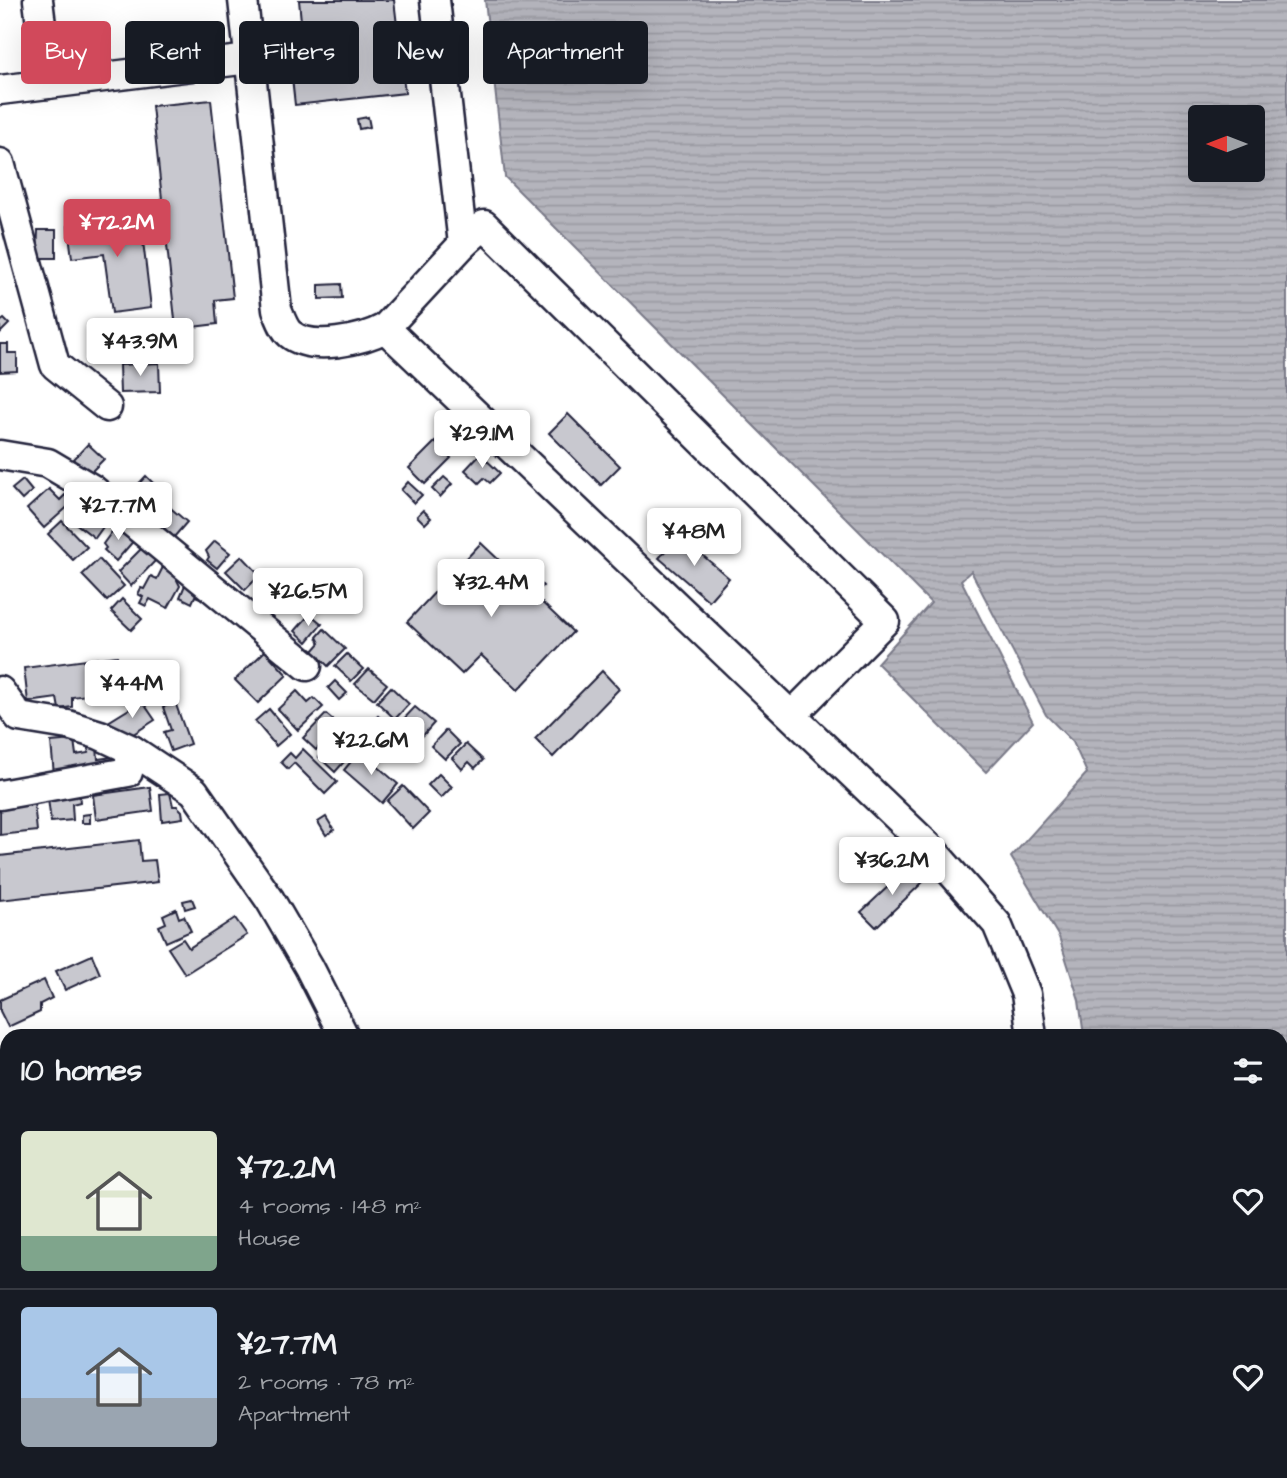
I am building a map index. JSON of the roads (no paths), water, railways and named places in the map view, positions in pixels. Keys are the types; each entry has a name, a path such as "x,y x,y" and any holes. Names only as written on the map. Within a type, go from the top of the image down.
{"street":[{"path":"38,0 40,21"},
{"path":"243,0 245,21"},
{"path":"435,0 463,244"},
{"path":"111,76 239,60"},
{"path":"0,90 48,84"},
{"path":"252,84 277,310 289,333 312,344 368,337 385,328 484,225 885,621 792,715"},
{"path":"0,163 55,365 107,407"},
{"path":"385,328 931,849 997,924 1026,993 1031,1029"},
{"path":"5,454 48,463 92,489 307,666"},
{"path":"0,691 19,717 68,725 100,735 132,750 194,791 270,900 340,1029"},
{"path":"0,795 128,772 132,750"}]}
